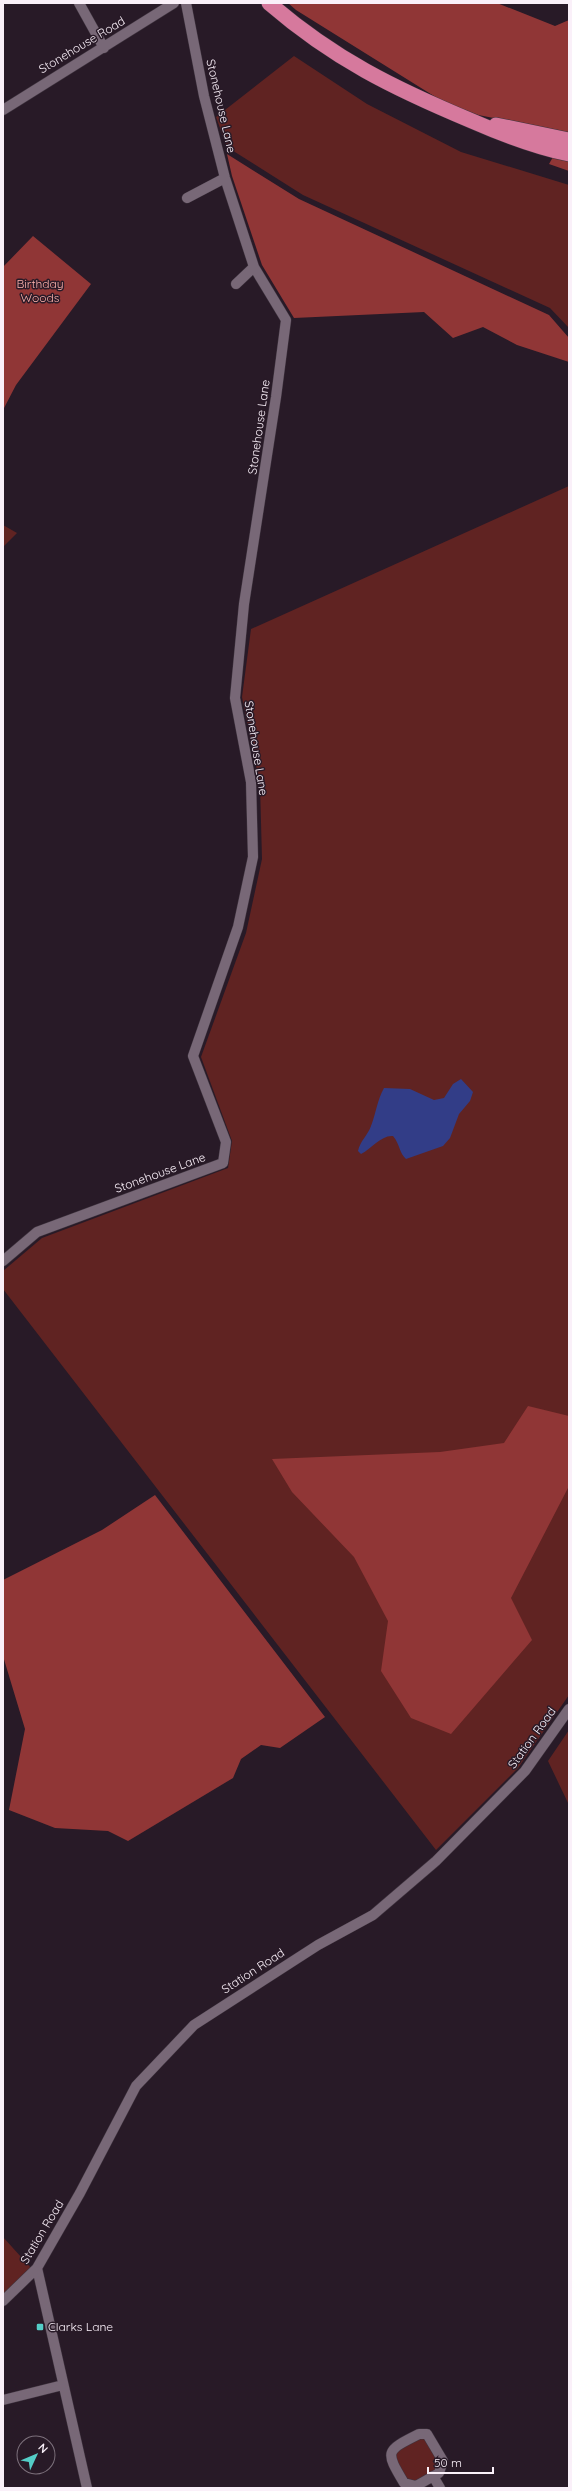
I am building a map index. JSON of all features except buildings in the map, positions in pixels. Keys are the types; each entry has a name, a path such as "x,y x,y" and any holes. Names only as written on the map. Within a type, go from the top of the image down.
{"highway":[{"path":"269,3 311,37 364,71 424,102 517,141 569,154"},
{"path":"471,121 569,140"}],"street":[{"path":"79,3 104,48"},
{"name":"Stonehouse Road","path":"3,110 174,3"},
{"name":"Stonehouse Lane","path":"3,1261 36,1232 223,1163 226,1142 193,1056 238,927 253,857 251,782 235,698 244,604 276,397 286,320 254,267 225,178 204,96 186,3"},
{"path":"187,198 225,178"},
{"path":"236,284 254,267"},
{"name":"Station Road","path":"3,2301 37,2268 80,2193 136,2086 189,2030 318,1945 373,1915 436,1861 525,1771 569,1709"},
{"path":"37,2268 87,2488"},
{"path":"3,2400 63,2385"},
{"path":"427,2434 443,2461 439,2473 433,2476 416,2486 404,2483 390,2460 391,2451 396,2446 413,2437 427,2434"},
{"path":"433,2476 440,2488"}],"shaded area":[{"path":"294,56 367,104 461,152 569,185 569,328 550,308 303,195 227,147 216,117"},
{"path":"569,486 569,1695 518,1768 436,1850 3,1289 3,1271 42,1238 228,1168 232,1141 201,1057 246,933 262,859 260,785 242,697 251,629"},
{"path":"3,525 17,533 3,547"},
{"path":"569,1730 569,1805 548,1761"},
{"path":"3,2237 31,2268 3,2296"},
{"path":"421,2438 429,2441 440,2460 437,2471 414,2481 406,2478 396,2461 395,2453"}],"green space":[{"path":"288,3 497,3 555,26 569,20 569,133 458,111 296,10"},
{"path":"227,154 299,199 549,315 569,338 569,362 517,345 483,327 453,338 424,312 294,318 262,265 232,176"},
{"path":"553,157 569,160 569,171 549,164"},
{"name":"Birthday Woods","path":"33,236 91,284 16,385 3,410 3,267"},
{"path":"528,1406 569,1416 569,1486 511,1598 532,1640 451,1734 411,1718 381,1671 388,1621 354,1557 292,1492 272,1459 440,1452 504,1443"},
{"path":"155,1495 325,1717 280,1748 261,1745 241,1759 233,1778 128,1841 108,1831 55,1828 9,1810 25,1729 3,1656 3,1580 102,1530"}],"water":[{"path":"461,1079 473,1092 470,1101 459,1114 450,1138 443,1146 406,1159 393,1136 389,1136 380,1140 361,1154 358,1151 360,1144 370,1129 384,1088 410,1089 434,1100 444,1098 453,1084"}],"place":[{"name":"Clarks Lane","path":"40,2327"}]}
